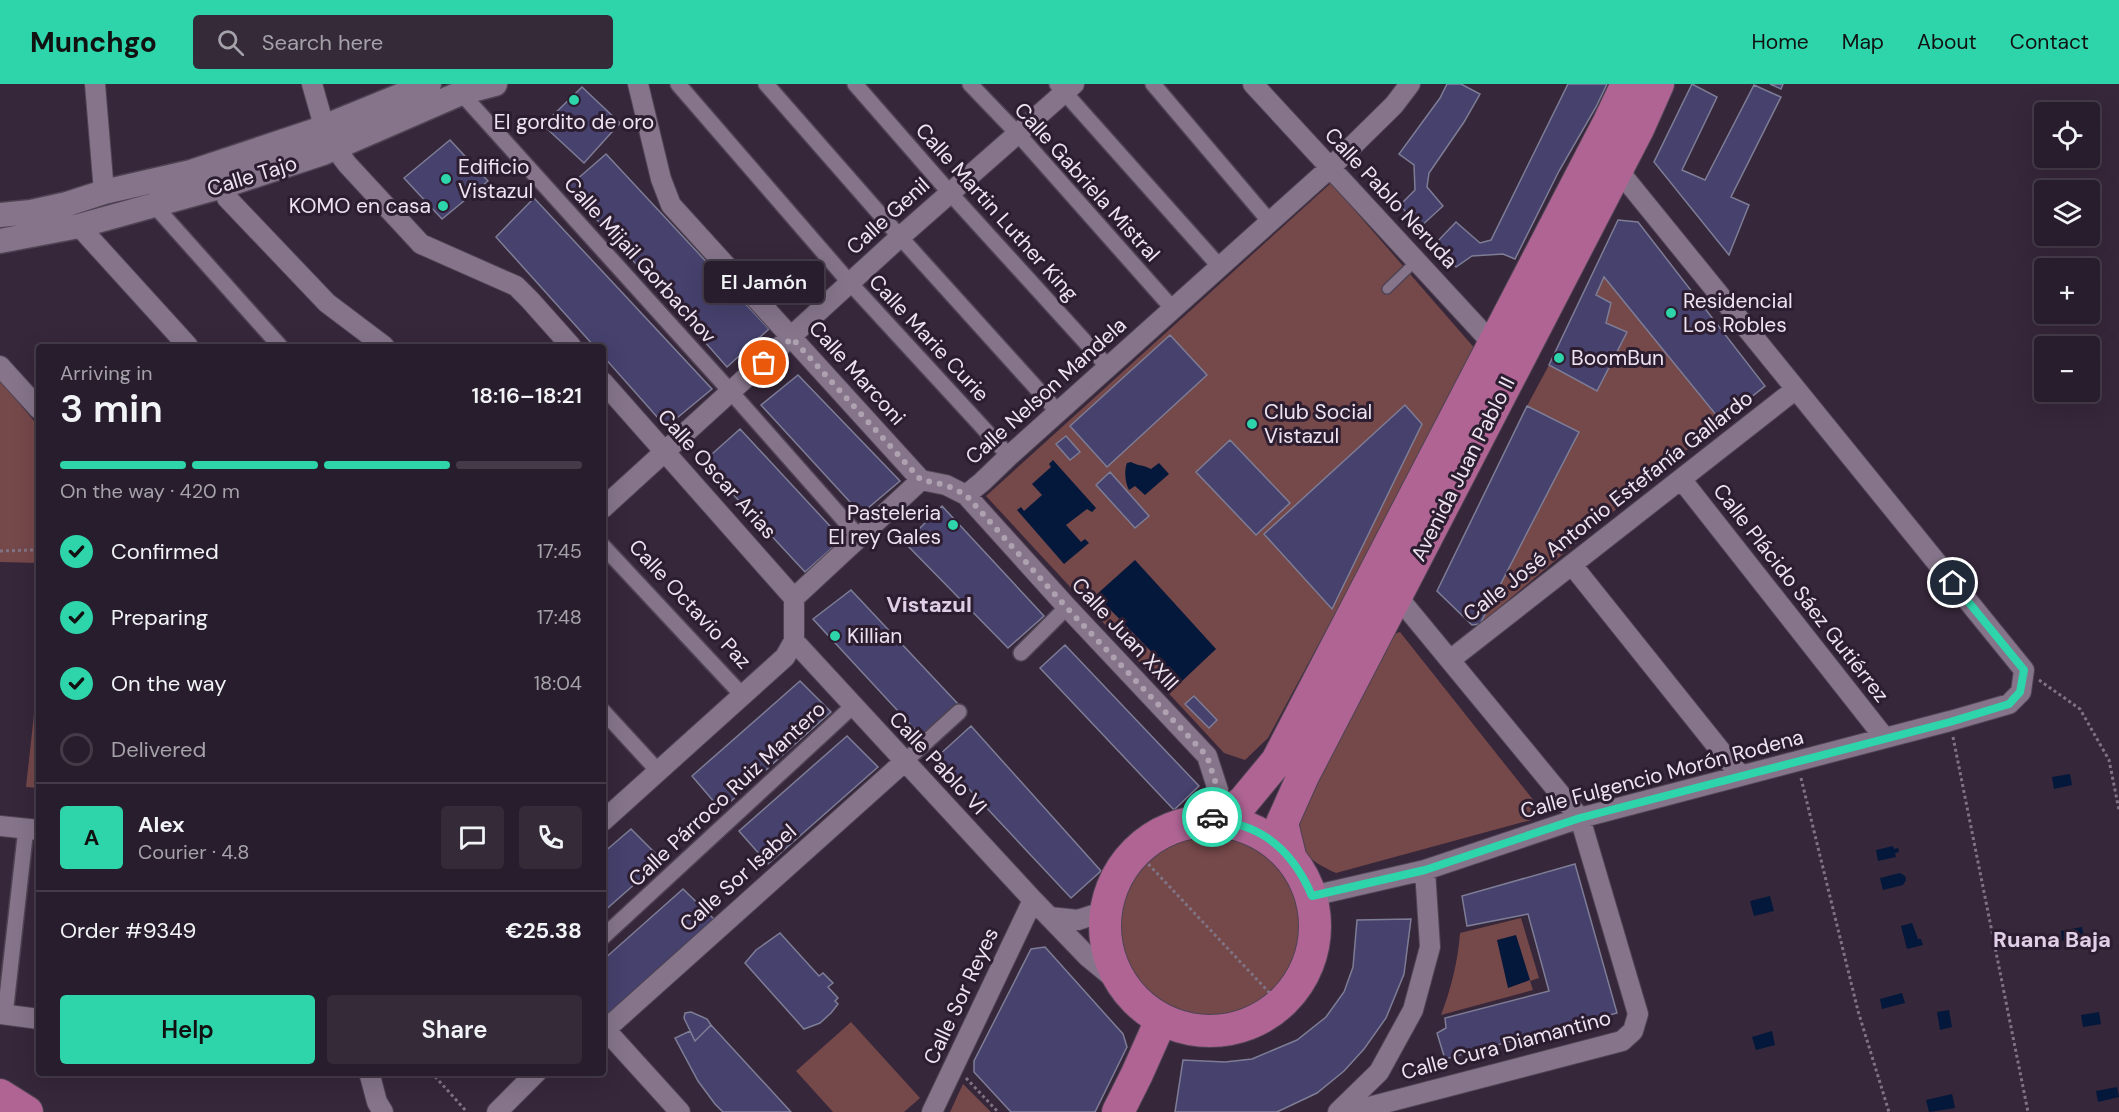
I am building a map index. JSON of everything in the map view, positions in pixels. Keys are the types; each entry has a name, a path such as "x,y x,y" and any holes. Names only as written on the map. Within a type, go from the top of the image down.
{"main road":[{"name":"Avenida Juan Pablo II","path":"1605,162 1627,84"},
{"name":"Avenida Juan Pablo II","path":"1214,820 1243,802 1277,761 1383,589 1605,162 1658,84"},
{"name":"Avenida Juan Pablo II","path":"1290,856 1282,823 1383,589"},
{"path":"1214,820 1244,825 1269,838 1290,856 1303,874 1312,896 1317,931 1309,965 1291,995 1263,1018 1230,1030 1194,1031 1161,1020 1139,1005 1122,986 1110,962 1104,937 1105,911 1113,882 1136,851 1153,837 1181,824 1214,820"},
{"path":"1118,1112 1161,1020"},
{"path":"0,1095 27,1112"}],"street":[{"path":"95,84 104,192"},
{"path":"312,84 324,126"},
{"name":"Calle Tajo","path":"0,215 31,212 67,204 104,192 191,172 268,147 429,84"},
{"name":"Calle Tajo","path":"0,241 79,226 223,186 305,160 461,93 495,84"},
{"name":"Calle Marconi","path":"638,84 661,179 671,205 921,480"},
{"name":"Calle Marie Curie","path":"678,84 850,283 1009,456"},
{"path":"766,84 1058,412"},
{"name":"Calle Martin Luther King","path":"855,84 950,193 1108,367"},
{"name":"Calle Gabriela Mistral","path":"970,84 1018,134 1173,309"},
{"path":"1153,84 1270,222"},
{"name":"Calle Pablo Neruda","path":"1253,84 1506,353"},
{"name":"Calle Nelson Mandela","path":"921,480 946,485 966,495 1331,167 1395,105 1410,84"},
{"path":"1065,87 1220,267"},
{"name":"Calle Genil","path":"606,505 792,338 900,237 1018,134 1065,87"},
{"name":"Calle Mijail Gorbachov","path":"461,93 732,392 859,537"},
{"path":"335,148 422,244 516,286 569,344"},
{"path":"1605,162 1796,389 2024,670"},
{"path":"223,186 227,198 327,303 381,344"},
{"path":"154,205 277,344"},
{"path":"79,226 186,344"},
{"path":"0,366 36,406"},
{"name":"Calle Oscar Arias","path":"606,385 794,598"},
{"name":"Calle José Antonio Estefanía Gallardo","path":"1450,660 1796,389"},
{"name":"Calle Plácido Sáez Gutiérrez","path":"1681,479 1884,737"},
{"path":"606,818 785,657 794,641 794,598 921,480"},
{"name":"Calle Juan XXIII","path":"966,495 1067,608 1207,756 1218,790 1214,820"},
{"name":"Calle Octavio Paz","path":"606,549 742,694"},
{"path":"1572,565 1740,776"},
{"path":"1383,589 1450,660 1580,818"},
{"path":"1021,653 1067,608"},
{"name":"Calle Pablo VI","path":"794,641 1049,917 1088,957 1122,986"},
{"name":"Calle Fulgencio Morón Rodena","path":"1312,896 1425,870 1580,818 1884,737 1950,722 2009,704 2020,692 2024,670"},
{"name":"Calle Párroco Ruiz Mantero","path":"606,934 853,706"},
{"path":"904,762 959,712"},
{"path":"606,714 658,771"},
{"name":"Calle Sor Isabel","path":"606,1026 904,762"},
{"name":"Calle Cura Diamantino","path":"1350,1112 1622,1041 1633,1031 1638,1014 1580,818"},
{"path":"0,826 32,829 3,1014 36,1019"},
{"path":"1338,1112 1379,1072 1413,1010 1430,947 1425,870"},
{"name":"Calle Sor Reyes","path":"932,1112 1033,900"},
{"path":"1049,917 1078,920 1105,911"},
{"path":"606,1030 680,1112"},
{"path":"370,1076 377,1102 383,1112"},
{"path":"497,1112 533,1076"}],"lane":[{"path":"1387,289 1417,260"}],"path":[{"path":"0,551 36,548"},
{"path":"2024,670 2080,709 2109,760 2119,810"},
{"path":"1950,722 2028,1112"},
{"path":"1797,762 1858,1011 1889,1112"},
{"path":"1136,851 1280,1004"},
{"path":"954,1066 998,1112"},
{"path":"435,1076 467,1112"}],"shaded area":[{"name":"Club Social Vistazul","path":"1331,183 1477,351 1268,738 1245,760 1224,753 986,496"},
{"path":"1604,277 1721,421 1480,624 1579,432 1527,406 1549,365 1597,390 1626,332 1606,323 1611,303 1596,295"},
{"path":"0,380 36,423 36,563 0,562"},
{"path":"1400,632 1538,806 1531,820 1336,873 1318,864 1307,854 1297,832 1296,821 1387,636"},
{"path":"36,696 36,788 26,787"},
{"path":"1211,821 1231,823 1251,829 1278,845 1292,859 1308,886 1314,906 1316,926 1314,946 1308,966 1292,993 1278,1007 1251,1023 1231,1029 1211,1031 1191,1029 1171,1023 1144,1007 1130,993 1114,966 1108,946 1106,926 1108,906 1114,886 1130,859 1144,845 1171,829 1191,823"},
{"path":"1521,918 1539,978 1530,981 1533,990 1441,1015 1458,954 1460,933"},
{"path":"851,1022 920,1098 904,1112 833,1112 796,1071"},
{"path":"963,1084 991,1112 950,1112"}],"water":[{"path":"1053,460 1096,508 1092,512 1087,509 1066,525 1081,542 1085,539 1089,543 1064,564 1017,510 1021,507 1024,511 1042,495 1032,484 1051,467 1049,464"},
{"path":"1131,462 1151,469 1159,463 1169,474 1145,495 1135,486 1129,490 1125,469 1127,463"},
{"path":"1135,560 1216,649 1181,682 1096,595"},
{"path":"2070,774 2072,785 2054,789 2052,777"},
{"path":"1893,846 1894,849 1898,848 1899,852 1895,853 1896,857 1878,861 1876,850"},
{"path":"1900,873 1905,876 1906,880 1903,885 1883,890 1880,878"},
{"path":"1770,896 1774,911 1754,916 1750,901"},
{"path":"1912,923 1923,945 1907,949 1901,926"},
{"path":"2082,927 2084,938 2062,941 2061,931"},
{"path":"1516,935 1530,980 1508,988 1497,940"},
{"path":"1902,993 1905,1003 1882,1009 1880,999"},
{"path":"1949,1010 1952,1027 1940,1030 1937,1012"},
{"path":"2099,1012 2101,1024 2083,1027 2081,1015"},
{"path":"1772,1031 1775,1045 1756,1050 1752,1037"},
{"path":"2117,1087 2119,1097 2098,1102 2096,1091"},
{"path":"1952,1094 1955,1108 1929,1112 1926,1100"}],"building":[{"path":"1447,84 1461,84 1480,94 1429,173 1427,187 1443,206 1419,228 1400,205 1415,190 1414,165 1399,154 1440,98"},
{"path":"1568,84 1607,84 1559,171 1515,259 1503,254 1472,256 1456,267 1435,244 1456,222 1480,243 1491,240"},
{"path":"1692,84 1717,97 1682,170 1705,180 1754,85 1781,97 1731,197 1749,205 1729,255 1654,162"},
{"path":"1770,84 1783,84 1781,89"},
{"path":"582,87 620,123 584,163 543,125"},
{"name":"Edificio Vistazul","path":"450,140 488,181 442,219 404,178"},
{"path":"606,154 769,329 727,367 568,187"},
{"path":"534,198 712,389 666,427 606,359 606,344 592,344 496,237"},
{"name":"Residencial Los Robles","path":"1618,220 1638,222 1765,386 1721,421 1604,277 1596,295 1611,303 1606,323 1627,332 1597,391 1549,365"},
{"path":"1170,335 1207,375 1107,467 1070,426"},
{"path":"798,375 900,481 861,514 761,405"},
{"path":"1405,405 1422,424 1332,609 1264,534"},
{"path":"1527,406 1579,432 1480,624 1472,625 1437,591"},
{"path":"740,429 842,539 805,572 703,462"},
{"path":"1066,436 1080,452 1070,460 1056,444"},
{"path":"1230,440 1290,503 1256,535 1196,472"},
{"path":"1110,472 1149,516 1135,528 1096,485"},
{"path":"942,506 1044,616 1008,648 905,543"},
{"path":"851,590 959,705 922,737 813,619"},
{"path":"1065,645 1199,786 1174,810 1040,668"},
{"path":"800,681 831,712 721,810 692,776"},
{"path":"1194,696 1217,720 1209,728 1185,704"},
{"path":"971,726 1101,871 1071,898 938,756"},
{"path":"847,736 878,767 768,864 739,831"},
{"path":"631,829 662,860 606,909 606,850"},
{"path":"1575,864 1617,1013 1445,1059 1437,1033 1446,1028 1445,1018 1549,991 1528,914 1467,926 1462,896"},
{"path":"683,889 715,920 606,1016 606,957"},
{"path":"1411,919 1404,974 1386,1018 1364,1049 1344,1071 1317,1093 1277,1112 1175,1112 1183,1060 1225,1062 1252,1059 1297,1040 1326,1017 1344,992 1353,967 1357,920"},
{"path":"780,933 819,976 823,973 833,983 828,987 838,998 835,1001 838,1004 831,1013 820,1023 804,1029 745,963 756,950"},
{"path":"1045,947 1123,1034 1127,1047 1095,1112 1011,1112 974,1072 974,1061 1031,949"},
{"path":"691,1012 707,1019 711,1025 695,1041 684,1018 685,1013"},
{"path":"711,1025 791,1112 723,1112 715,1104 698,1081 675,1038 690,1031 695,1041"}],"way so far":[{"path":"764,363 792,338 921,480 946,485 966,495 1067,608 1207,756 1218,790 1212,817"}],"place":[{"name":"El gordito de oro","path":"574,100"},
{"name":"Edificio Vistazul","path":"446,179"},
{"name":"KOMO en casa","path":"443,206"},
{"name":"Residencial Los Robles","path":"1671,313"},
{"name":"BoomBun","path":"1559,358"},
{"name":"El Jamón","path":"764,363"},
{"name":"Club Social Vistazul","path":"1252,424"},
{"name":"Pasteleria El rey Gales","path":"953,525"},
{"name":"Killian","path":"835,636"}],"district":[{"name":"Vistazul","path":"929,604"},
{"name":"Ruana Baja","path":"2052,939"}],"route":[{"path":"1212,817 1211,820 1244,825 1269,838 1290,856 1303,874 1312,896 1425,870 1580,818 1884,737 1950,722 2009,704 2020,692 2024,670 1953,583"}]}
